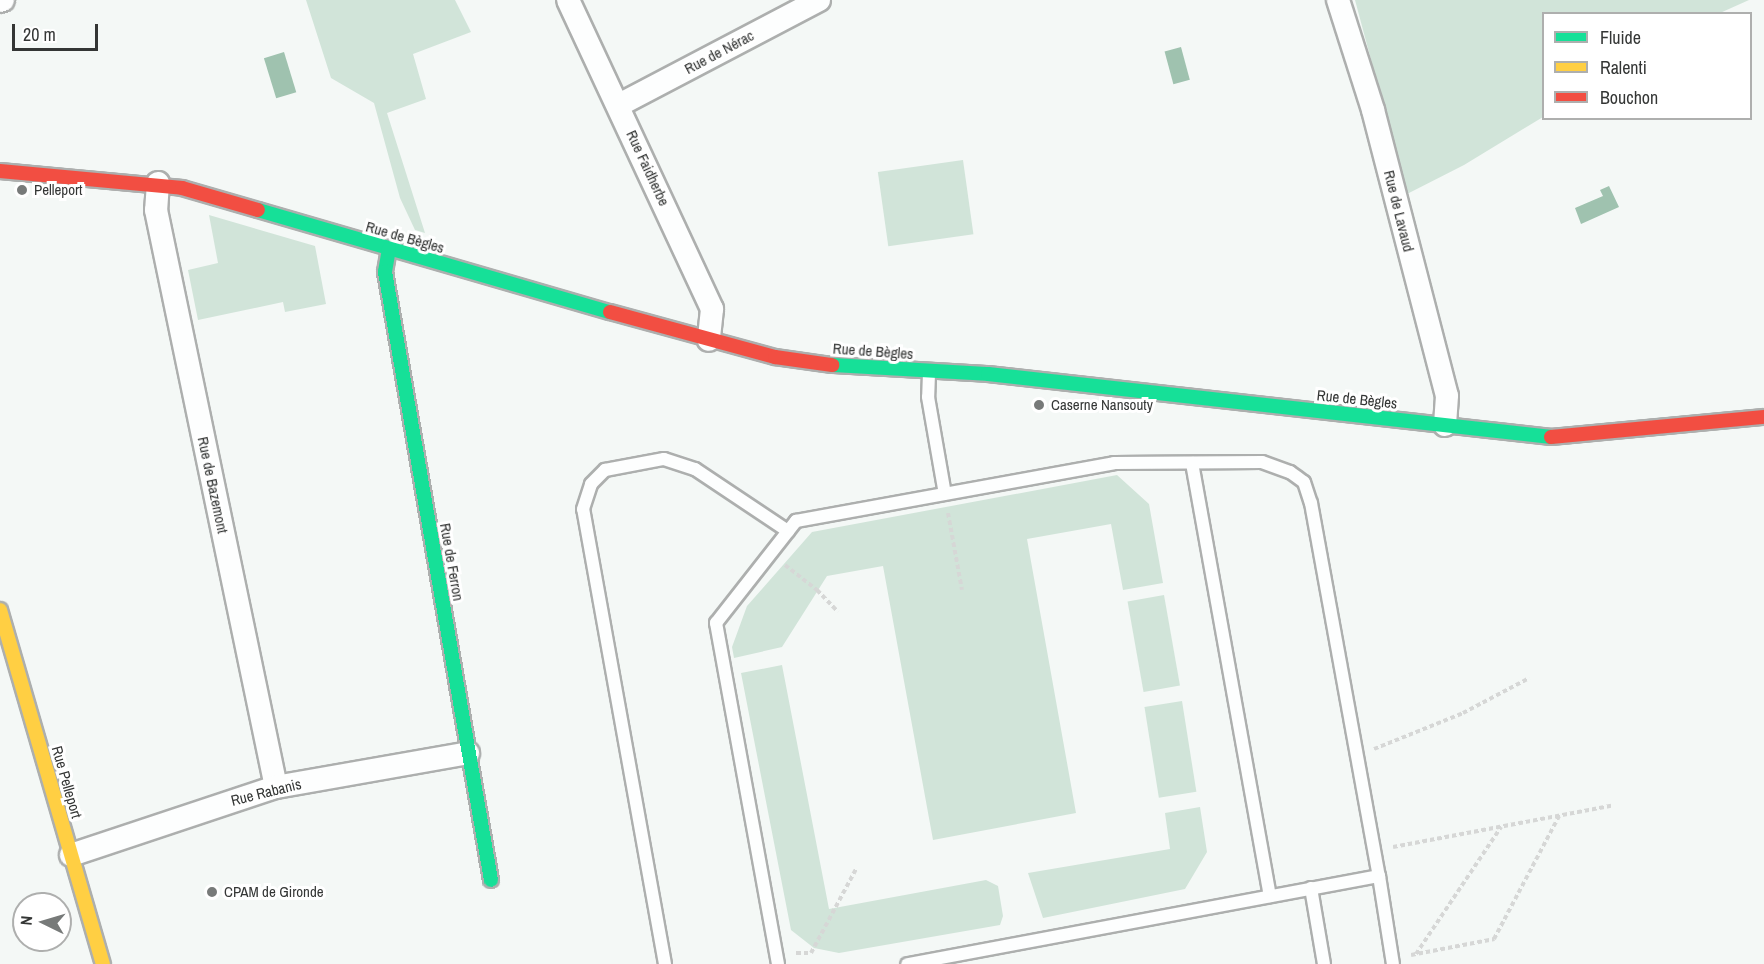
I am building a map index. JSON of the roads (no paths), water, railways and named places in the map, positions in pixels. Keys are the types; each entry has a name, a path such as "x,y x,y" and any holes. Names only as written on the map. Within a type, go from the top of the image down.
{"street":[{"name":"Rue Faidherbe","path":"568,0 619,105 712,309 709,340"},
{"name":"Rue de Nérac","path":"619,105 819,0"},
{"name":"Rue de Lavaud","path":"1338,0 1373,110 1447,396 1445,425"},
{"name":"Rue de Bègles","path":"0,171 158,183 775,357 826,364 988,374 1551,437 1764,417"},
{"name":"Rue de Bazemont","path":"158,183 156,210 276,787"},
{"name":"Rue de Ferron","path":"389,249 385,272 491,880"},
{"name":"Rue Pelleport","path":"0,610 102,964"},
{"name":"Rue Rabanis","path":"71,855 276,787 468,753"}],"lane":[{"path":"929,372 928,398 945,494"},
{"path":"665,964 583,509 591,484 604,470 664,459 695,469 788,531"},
{"path":"777,958 717,623 796,521 1114,464 1262,462 1290,472 1304,483 1311,503 1393,962"},
{"path":"1192,463 1270,896"},
{"path":"907,964 1379,876"},
{"path":"1311,888 1324,964"}],"place":[{"name":"Pelleport","path":"22,190"},
{"name":"Caserne Nansouty","path":"1039,405"},
{"name":"CPAM de Gironde","path":"212,892"}]}
